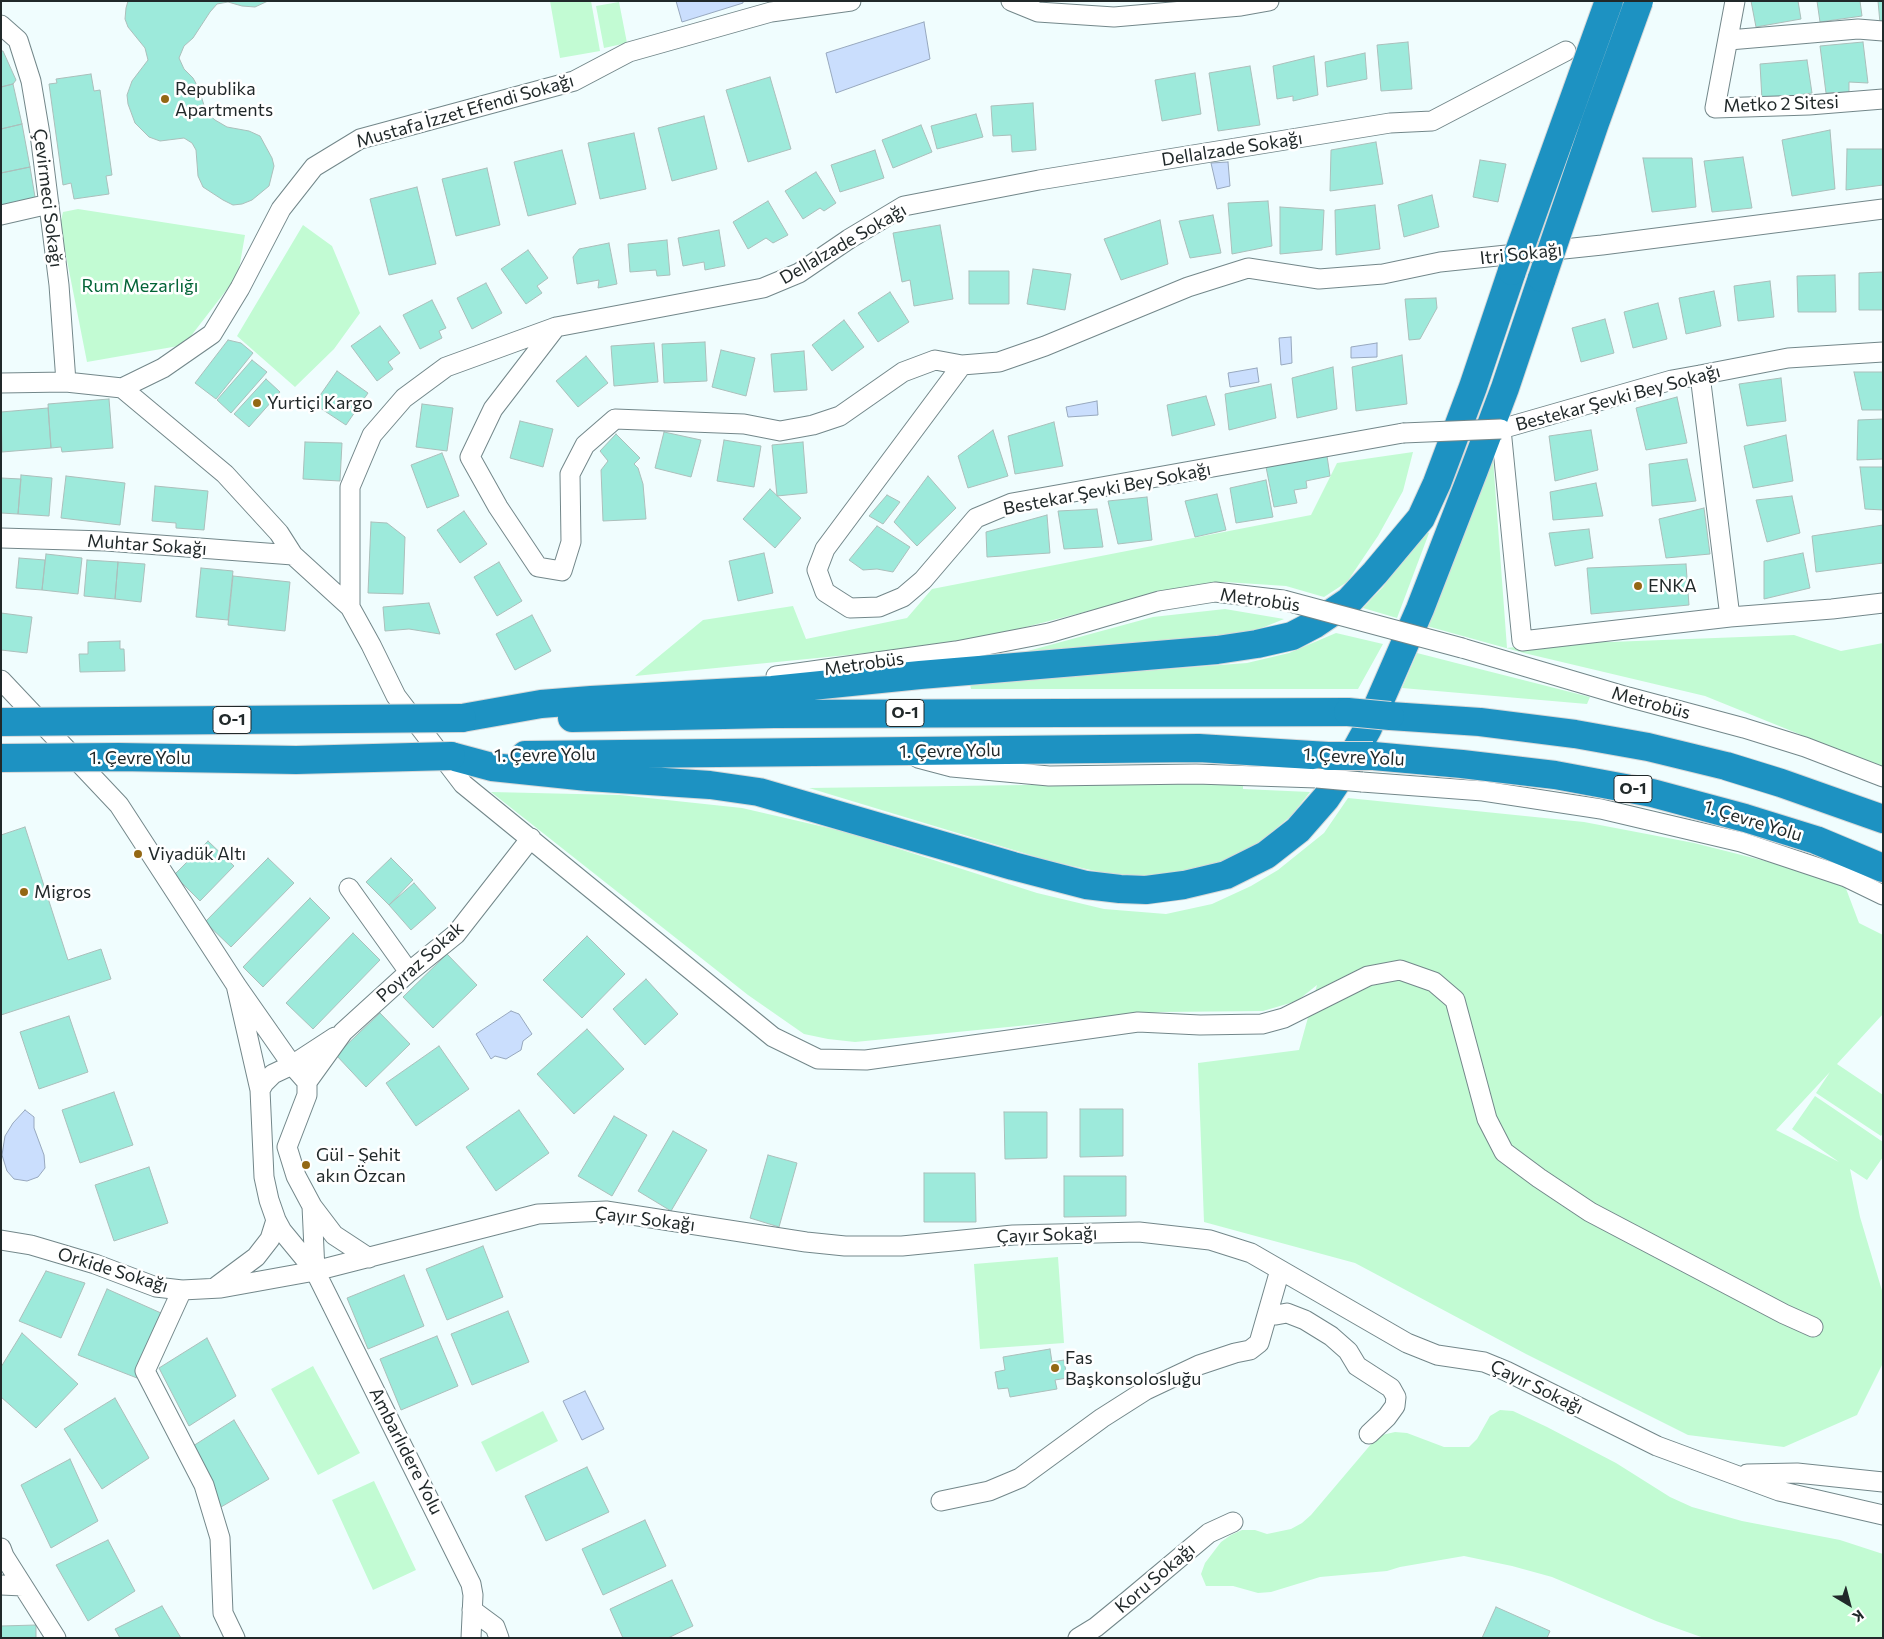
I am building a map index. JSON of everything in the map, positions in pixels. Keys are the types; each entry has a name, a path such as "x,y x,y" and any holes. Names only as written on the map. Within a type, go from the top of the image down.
{"highway":[{"path":"462,718 541,704 772,690 1217,650 1292,636 1315,624 1349,600 1376,573 1421,518 1437,483 1473,387 1512,271 1609,1"},
{"path":"451,756 492,767 588,777 710,785 760,792 1014,866 1086,884 1120,889 1146,890 1184,886 1226,875 1266,855 1298,830 1326,798 1346,768 1368,728 1420,608 1505,388 1595,123 1639,1"},
{"name":"1. Çevre Yolu","path":"1,722 640,718 774,714 1348,712 1480,722 1575,734 1648,747 1726,766 1772,780 1883,819"},
{"name":"1. Çevre Yolu","path":"1,758 118,757 296,760 451,756 1199,748 1322,767 1373,756 1555,775 1652,793 1808,837 1883,868"}],"street":[{"name":"Mustafa İzzet Efendi Sokağı","path":"122,388 163,368 212,334 240,288 281,209 314,167 360,139 574,81 630,52 752,17 770,12 851,1"},
{"path":"1011,1 1038,12 1241,6 1269,1"},
{"name":"Metko 2 Sitesi","path":"1735,1 1715,108 1809,105 1883,99"},
{"name":"Çevirmeci Sokağı","path":"1,24 18,40 31,81 59,285 66,382"},
{"path":"1729,40 1858,29 1883,31"},
{"name":"Dellalzade Sokağı","path":"350,608 350,486 372,435 404,398 446,367 556,327 763,288 799,273 849,239 904,206 1039,180 1390,123 1432,121 1566,51"},
{"path":"1,215 49,204"},
{"name":"Itri Sokağı","path":"556,327 493,409 470,457 498,507 538,567 562,571 571,542 570,474 585,445 615,419 744,424 780,431 813,425 840,416 903,372 935,360 962,365 999,362 1045,346 1188,288 1248,268 1319,279 1383,274 1440,262 1602,245 1883,209"},
{"name":"Bestekar Şevki Bey Sokağı","path":"962,365 825,549 817,570 825,592 850,608 879,607 904,597 923,580 976,518 1012,504 1404,433 1501,429 1672,380 1788,358 1883,352"},
{"path":"1700,375 1730,617"},
{"path":"1,383 66,382 122,388 225,474 279,533 293,554 350,608 396,696 463,784 773,1037 818,1059 866,1060 1138,1022 1200,1025 1262,1024 1284,1018 1368,976 1400,970 1434,982 1455,1000 1487,1119 1504,1152 1590,1212 1813,1328"},
{"path":"1501,429 1522,641 1730,617 1883,603"},
{"name":"Muhtar Sokağı","path":"1,538 106,541 293,554"},
{"name":"Metrobüs","path":"623,698 956,651 1049,633 1159,601 1215,592 1283,600 1462,648 1628,697 1744,728 1805,747 1883,777"},
{"name":"Ambarlıdere Yolu","path":"1,680 119,805 236,984 292,1065 307,1082 307,1095 287,1147 296,1176 312,1206 315,1271"},
{"path":"1322,767 1362,782 1483,791 1601,809 1741,842 1846,877 1883,895"},
{"name":"Poyraz Sokak","path":"307,1082 343,1032 409,972 456,934 531,838"},
{"path":"349,888 409,972"},
{"name":"Ambarlıdere Yolu","path":"236,984 260,1090 264,1177 276,1220 282,1231 315,1271 471,1584 471,1638"},
{"path":"260,1090 273,1074 292,1065 343,1032"},
{"path":"312,1206 334,1235 369,1258"},
{"name":"Çayır Sokağı","path":"315,1271 538,1214 606,1211 806,1242 845,1246 902,1246 1013,1235 1140,1232 1210,1240 1250,1253 1407,1343 1436,1355 1484,1362 1506,1371 1657,1446 1779,1491 1883,1515"},
{"path":"214,1288 256,1257 270,1239 276,1220"},
{"name":"Orkide Sokağı","path":"1,1240 31,1245 95,1264 156,1287 182,1290 214,1288 315,1271"},
{"path":"941,1501 989,1491 1020,1478 1102,1418 1146,1390 1199,1365 1250,1350 1259,1343 1280,1270"},
{"path":"182,1290 145,1371 204,1485 220,1538 223,1613 235,1638"},
{"path":"1268,1312 1276,1315 1286,1314 1305,1320 1331,1336 1348,1351 1357,1366 1391,1388 1396,1398 1395,1406 1369,1434"},
{"name":"Çayır Sokağı","path":"1736,1474 1798,1473 1883,1482"},
{"name":"Koru Sokağı","path":"1078,1638 1109,1616 1209,1534 1233,1522"},
{"path":"1,1548 4,1556 56,1638"},
{"path":"1,1585 23,1586"},
{"path":"472,1610 495,1627 499,1638"}],"green space":[{"path":"550,1 591,1 600,51 560,58"},
{"path":"619,2 627,43 604,48 596,6"},
{"name":"Rum Mezarlığı","path":"78,209 245,235 238,275 184,345 87,362 60,225 63,212"},
{"path":"303,225 332,246 360,313 334,349 295,387 237,336"},
{"path":"1413,452 1403,491 1378,536 1347,582 1324,597 1286,586 1225,582 1171,590 959,644 635,676 703,620 793,606 806,639 907,618 932,589 1311,515 1337,463"},
{"path":"1493,459 1507,648 1557,642 1610,642 1794,635 1841,651 1883,643 1883,768 1705,696 1524,653 1423,625"},
{"path":"1423,531 1429,533 1397,618 1363,608 1383,587"},
{"path":"1225,609 1284,619 1257,630 1206,640 1002,658 1153,617"},
{"path":"1336,633 1383,644 1358,689 971,689 970,684 1247,663 1289,653"},
{"path":"1417,653 1590,697 1587,704 1402,688"},
{"path":"1243,782 1243,789 1310,792 1291,816 1262,840 1228,863 1183,875 1132,879 1050,861 809,788"},
{"path":"491,792 620,795 742,808 846,832 1037,893 1104,909 1166,914 1212,904 1251,886 1278,870 1324,833 1348,798 1584,822 1694,843 1817,874 1845,886 1859,923 1883,935 1883,1014 1837,1064 1883,1095 1883,1133 1881,1136 1816,1093 1830,1072 1776,1130 1839,1162 1792,1129 1815,1096 1883,1142 1883,1157 1867,1180 1850,1169 1860,1217 1883,1294 1883,1363 1857,1415 1784,1447 1688,1435 1526,1354 1355,1263 1204,1222 1198,1063 1299,1050 1317,985 1297,1001 1263,1011 1161,1012 855,1042 804,1034 748,995"},
{"path":"1058,1257 1064,1343 980,1349 974,1264"},
{"path":"313,1366 360,1453 318,1475 271,1389"},
{"path":"1500,1410 1513,1411 1547,1427 1616,1463 1670,1497 1692,1507 1742,1521 1840,1540 1883,1554 1883,1638 1704,1638 1656,1621 1552,1577 1464,1556 1387,1571 1320,1577 1271,1592 1258,1593 1233,1586 1206,1586 1201,1574 1205,1563 1221,1542 1242,1530 1255,1530 1267,1534 1291,1529 1302,1523 1311,1515 1372,1443 1382,1435 1395,1432 1407,1433 1444,1447 1469,1447 1477,1439 1490,1416"},
{"path":"543,1411 558,1441 496,1472 481,1442"},
{"path":"374,1481 416,1570 373,1590 332,1500"}],"water":[{"path":"676,1 743,1 743,3 682,22"},
{"path":"924,22 930,59 836,93 826,53"},
{"path":"1228,162 1230,186 1217,189 1211,163"},
{"path":"1291,337 1292,363 1281,365 1279,338"},
{"path":"1377,343 1377,357 1351,358 1351,347"},
{"path":"1257,368 1259,382 1230,387 1228,373"},
{"path":"1097,401 1098,415 1068,417 1066,407"},
{"path":"511,1011 519,1014 532,1034 523,1041 521,1050 506,1059 495,1056 491,1059 476,1034"},
{"path":"25,1110 34,1117 34,1128 44,1155 45,1168 38,1177 27,1181 14,1179 7,1171 2,1155 5,1136 13,1123"},
{"path":"585,1391 604,1429 582,1440 563,1401"}],"building":[{"name":"Republika Apartments","path":"128,1 268,1 255,7 228,2 217,4 193,38 184,46 179,58 184,69 193,78 199,89 206,112 227,127 249,131 260,136 272,158 274,166 269,186 252,200 233,205 203,187 198,176 196,150 192,143 184,138 160,141 149,137 135,123 128,104 127,95 132,81 148,60 145,48 128,27 125,19 126,8"},
{"path":"1751,1 1798,1 1801,19 1756,27"},
{"path":"1817,1 1860,1 1862,16 1820,22"},
{"path":"1878,1 1883,1 1883,23 1880,23"},
{"path":"1408,42 1412,89 1381,91 1377,45"},
{"path":"1863,42 1868,83 1849,82 1849,92 1826,93 1820,46"},
{"path":"1,51 3,51 16,80 13,84 1,87"},
{"path":"1365,53 1367,79 1327,87 1325,62"},
{"path":"1314,56 1318,95 1293,101 1293,96 1277,99 1273,66"},
{"path":"1807,60 1812,93 1762,100 1760,64"},
{"path":"1250,66 1260,125 1218,131 1209,73"},
{"path":"1195,73 1201,114 1162,121 1155,80"},
{"path":"91,74 94,91 100,90 112,175 106,176 109,194 74,199 71,183 63,185 49,84 57,83 56,79"},
{"path":"770,77 791,149 748,162 726,90"},
{"path":"13,84 22,124 1,129 1,87"},
{"path":"1033,103 1036,150 1012,152 1011,135 993,136 991,106"},
{"path":"976,114 983,137 937,149 931,126"},
{"path":"704,116 717,169 672,181 658,128"},
{"path":"22,124 30,167 1,173 1,129"},
{"path":"921,125 932,152 893,168 882,140"},
{"path":"1830,130 1835,189 1792,196 1782,140"},
{"path":"634,133 646,189 600,199 588,143"},
{"path":"1376,142 1383,184 1330,191 1331,150"},
{"path":"1847,149 1883,149 1883,185 1846,190"},
{"path":"562,150 576,204 528,216 514,162"},
{"path":"875,150 884,178 840,192 831,165"},
{"path":"1743,157 1752,208 1712,212 1704,161"},
{"path":"1643,158 1692,158 1696,207 1652,212"},
{"path":"1480,160 1506,164 1498,202 1473,197"},
{"path":"30,167 36,203 1,210 1,173"},
{"path":"487,168 500,225 456,236 442,179"},
{"path":"816,172 836,203 824,211 820,208 803,219 785,191"},
{"path":"417,187 436,264 389,275 370,199"},
{"path":"1432,195 1439,227 1404,237 1398,205"},
{"path":"768,201 788,235 773,243 766,238 748,249 733,222"},
{"path":"1268,201 1272,246 1232,254 1228,203"},
{"path":"1375,205 1380,249 1336,255 1335,210"},
{"path":"1280,207 1324,210 1322,250 1280,254"},
{"path":"1213,215 1221,253 1190,258 1179,221"},
{"path":"1160,220 1168,264 1121,280 1104,239"},
{"path":"940,225 953,299 914,306 910,280 902,282 893,233"},
{"path":"719,230 725,266 705,270 704,262 683,266 678,238"},
{"path":"667,240 670,275 657,276 656,270 630,272 628,244"},
{"path":"609,243 617,284 598,288 599,280 577,284 573,257 579,249"},
{"path":"528,250 548,278 537,286 542,293 526,304 501,269"},
{"path":"1033,269 1071,274 1065,310 1027,304"},
{"path":"969,271 1009,271 1009,304 969,304"},
{"path":"1883,272 1883,310 1859,310 1859,273"},
{"path":"1835,275 1836,312 1798,312 1797,276"},
{"path":"1770,281 1774,317 1738,321 1734,286"},
{"path":"486,283 502,313 472,329 457,298"},
{"path":"1714,291 1721,326 1686,334 1679,298"},
{"path":"890,292 909,322 878,342 858,313"},
{"path":"1436,298 1437,308 1420,339 1409,340 1405,299"},
{"path":"432,300 446,328 439,331 442,338 420,349 403,315"},
{"path":"1658,303 1667,339 1633,348 1624,312"},
{"path":"1605,319 1614,353 1581,362 1572,328"},
{"path":"844,320 864,347 832,371 812,345"},
{"path":"380,326 400,353 388,362 393,369 377,381 351,346"},
{"path":"228,340 241,343 253,353 216,399 195,383"},
{"path":"705,342 707,381 664,383 662,344"},
{"path":"654,343 658,382 614,386 611,346"},
{"path":"721,350 755,358 746,396 712,387"},
{"path":"804,351 807,390 774,392 771,354"},
{"path":"1402,355 1407,404 1356,411 1352,367"},
{"path":"586,356 608,383 578,407 556,381"},
{"path":"252,360 267,372 231,413 217,400"},
{"path":"1333,367 1337,409 1297,418 1292,378"},
{"path":"337,371 368,393 346,425 314,404"},
{"path":"1854,372 1883,372 1883,410 1862,410"},
{"path":"1781,378 1786,421 1747,426 1739,384"},
{"name":"Yurtiçi Kargo","path":"266,379 280,392 249,427 234,414"},
{"path":"1271,384 1276,418 1229,430 1225,394"},
{"path":"1206,396 1215,425 1172,436 1167,405"},
{"path":"1677,397 1687,443 1646,450 1636,408"},
{"path":"109,399 113,448 62,452 61,447 51,448 48,404"},
{"path":"422,404 453,408 447,451 416,447"},
{"path":"48,408 51,448 2,452 1,412"},
{"path":"1883,419 1883,459 1857,460 1858,420"},
{"path":"520,421 553,429 543,467 510,458"},
{"path":"1054,422 1063,466 1015,474 1008,436"},
{"path":"993,430 1008,476 968,488 958,456"},
{"path":"1591,430 1598,470 1555,481 1549,436"},
{"path":"664,432 701,440 691,477 655,468"},
{"path":"616,434 640,458 634,464 638,468 643,484 646,519 603,521 601,470 608,461 600,451"},
{"path":"1786,435 1793,481 1753,488 1744,446"},
{"path":"724,440 761,446 754,487 717,481"},
{"path":"305,442 342,443 340,481 303,479"},
{"path":"803,442 807,493 777,496 772,445"},
{"path":"442,453 459,496 427,508 411,465"},
{"path":"1327,456 1330,476 1306,481 1307,488 1294,490 1297,503 1274,507 1266,467"},
{"path":"1687,459 1696,501 1652,506 1649,464"},
{"path":"1860,467 1883,467 1883,510 1865,509"},
{"path":"21,475 52,478 49,516 18,514"},
{"path":"66,476 125,483 120,525 61,518"},
{"path":"928,476 956,508 917,546 894,522"},
{"path":"1,478 21,479 18,514 1,513"},
{"path":"1266,480 1273,517 1236,523 1230,488"},
{"path":"1596,483 1603,516 1553,520 1550,492"},
{"path":"155,486 208,491 204,530 176,528 176,523 152,521"},
{"path":"770,489 801,518 775,548 743,519"},
{"path":"1217,494 1226,530 1195,537 1185,501"},
{"path":"887,495 900,502 883,524 869,516"},
{"path":"1792,496 1800,533 1767,542 1756,500"},
{"path":"1147,497 1152,540 1118,544 1108,501"},
{"path":"1704,508 1710,554 1666,558 1659,519"},
{"path":"1097,509 1103,547 1064,549 1058,511"},
{"path":"464,511 487,544 460,563 437,530"},
{"path":"1047,515 1050,553 987,557 986,532"},
{"path":"371,522 387,523 405,537 403,594 368,593"},
{"path":"1883,525 1883,563 1816,572 1812,536"},
{"path":"877,526 910,547 893,572 877,569 863,570 849,560"},
{"path":"1589,529 1593,558 1555,566 1549,533"},
{"path":"764,553 773,593 738,601 729,561"},
{"path":"1803,553 1810,588 1764,599 1764,561"},
{"path":"46,554 82,558 78,594 42,590"},
{"path":"19,558 45,560 42,590 16,588"},
{"path":"87,560 118,562 115,599 84,596"},
{"path":"118,562 145,564 141,602 115,599"},
{"path":"499,562 522,601 497,616 474,577"},
{"name":"ENKA","path":"1686,564 1689,605 1591,614 1587,568"},
{"path":"201,568 233,571 228,620 196,617"},
{"path":"233,576 290,582 285,631 228,625"},
{"path":"429,603 440,634 409,629 385,631 383,607"},
{"path":"1,613 32,617 27,653 1,650"},
{"path":"532,615 551,651 515,670 496,634"},
{"path":"120,641 120,649 124,649 125,671 80,672 79,654 88,654 88,642"},
{"name":"Migros","path":"25,827 68,960 101,949 111,979 1,1015 1,835"},
{"path":"208,841 234,866 200,901 174,875"},
{"path":"268,858 294,883 231,947 205,922"},
{"path":"391,858 413,880 389,905 366,882"},
{"path":"414,883 436,908 411,930 389,905"},
{"path":"310,898 330,918 263,987 243,967"},
{"path":"353,933 380,960 313,1029 286,1003"},
{"path":"587,936 625,974 582,1018 543,980"},
{"path":"447,954 477,985 433,1028 403,997"},
{"path":"646,979 678,1014 645,1045 613,1009"},
{"path":"380,1013 410,1044 366,1087 336,1055"},
{"path":"69,1016 88,1072 39,1089 20,1032"},
{"path":"587,1029 624,1069 574,1114 537,1074"},
{"path":"439,1046 469,1089 416,1126 386,1083"},
{"path":"114,1092 133,1145 80,1163 62,1110"},
{"path":"1080,1109 1123,1109 1123,1156 1080,1157"},
{"path":"519,1110 549,1153 496,1191 466,1147"},
{"path":"1004,1112 1047,1112 1047,1158 1005,1159"},
{"path":"614,1116 647,1135 612,1196 578,1176"},
{"path":"673,1131 707,1150 671,1211 638,1191"},
{"path":"768,1155 797,1163 779,1227 750,1218"},
{"path":"149,1167 168,1223 114,1241 95,1185"},
{"path":"924,1173 975,1173 976,1222 924,1222"},
{"path":"1064,1176 1126,1176 1126,1216 1064,1217"},
{"path":"483,1246 503,1297 447,1320 426,1269"},
{"path":"46,1271 85,1283 61,1338 19,1321"},
{"path":"404,1275 424,1326 368,1349 347,1298"},
{"path":"107,1289 170,1317 137,1378 78,1355"},
{"path":"508,1311 529,1362 472,1385 451,1334"},
{"path":"22,1333 78,1384 36,1428 1,1397 1,1367"},
{"path":"437,1336 458,1386 401,1410 380,1359"},
{"path":"207,1338 236,1396 189,1426 159,1368"},
{"path":"1050,1349 1052,1362 1064,1360 1067,1378 1055,1380 1057,1389 1010,1397 1008,1388 998,1389 995,1372 1005,1370 1003,1357"},
{"path":"115,1398 149,1458 102,1489 64,1429"},
{"path":"234,1420 269,1479 221,1507 193,1446"},
{"path":"70,1459 98,1521 51,1548 21,1485"},
{"path":"587,1467 609,1512 546,1541 525,1496"},
{"path":"645,1520 666,1566 603,1595 582,1549"},
{"path":"108,1540 135,1591 88,1621 56,1565"},
{"path":"672,1580 693,1626 668,1638 623,1638 610,1609"},
{"path":"162,1606 181,1638 120,1638 115,1629"},
{"path":"1496,1607 1550,1631 1547,1638 1482,1638"},
{"path":"36,1625 36,1638 1,1638 1,1626"}],"place":[{"name":"Republika Apartments","path":"165,99"},
{"name":"Yurtiçi Kargo","path":"257,403"},
{"name":"ENKA","path":"1638,586"},
{"name":"Viyadük Altı","path":"138,854"},
{"name":"Migros","path":"24,892"},
{"name":"Gül - Şehit akın Özcan","path":"306,1165"},
{"name":"Fas Başkonsolosluğu","path":"1055,1368"}]}
